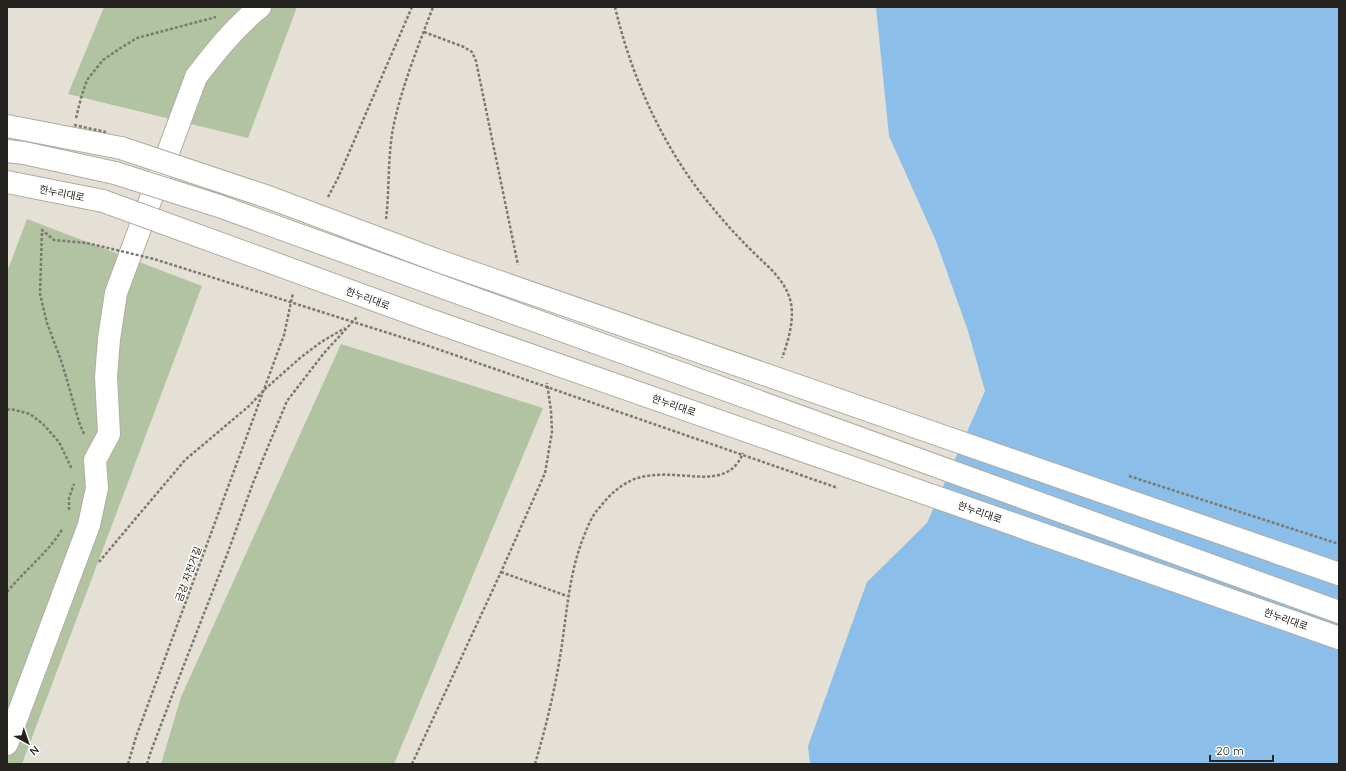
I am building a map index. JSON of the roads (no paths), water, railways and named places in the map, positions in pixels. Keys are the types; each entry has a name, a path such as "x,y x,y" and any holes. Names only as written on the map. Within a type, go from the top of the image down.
{"street":[{"path":"7,744 90,525 97,488 95,460 108,434 106,377 108,339 116,293 138,230 196,77 219,47 260,7"},
{"path":"7,126 121,148 268,197 436,260 1339,574"},
{"path":"7,151 24,153 115,173 219,206 1339,612"},
{"name":"한누리대로","path":"7,182 103,201 427,319 1339,638"}],"water":[{"path":"876,7 1339,7 1339,764 810,764 808,746 867,582 927,523 985,391 968,331 936,241 889,136"}]}
